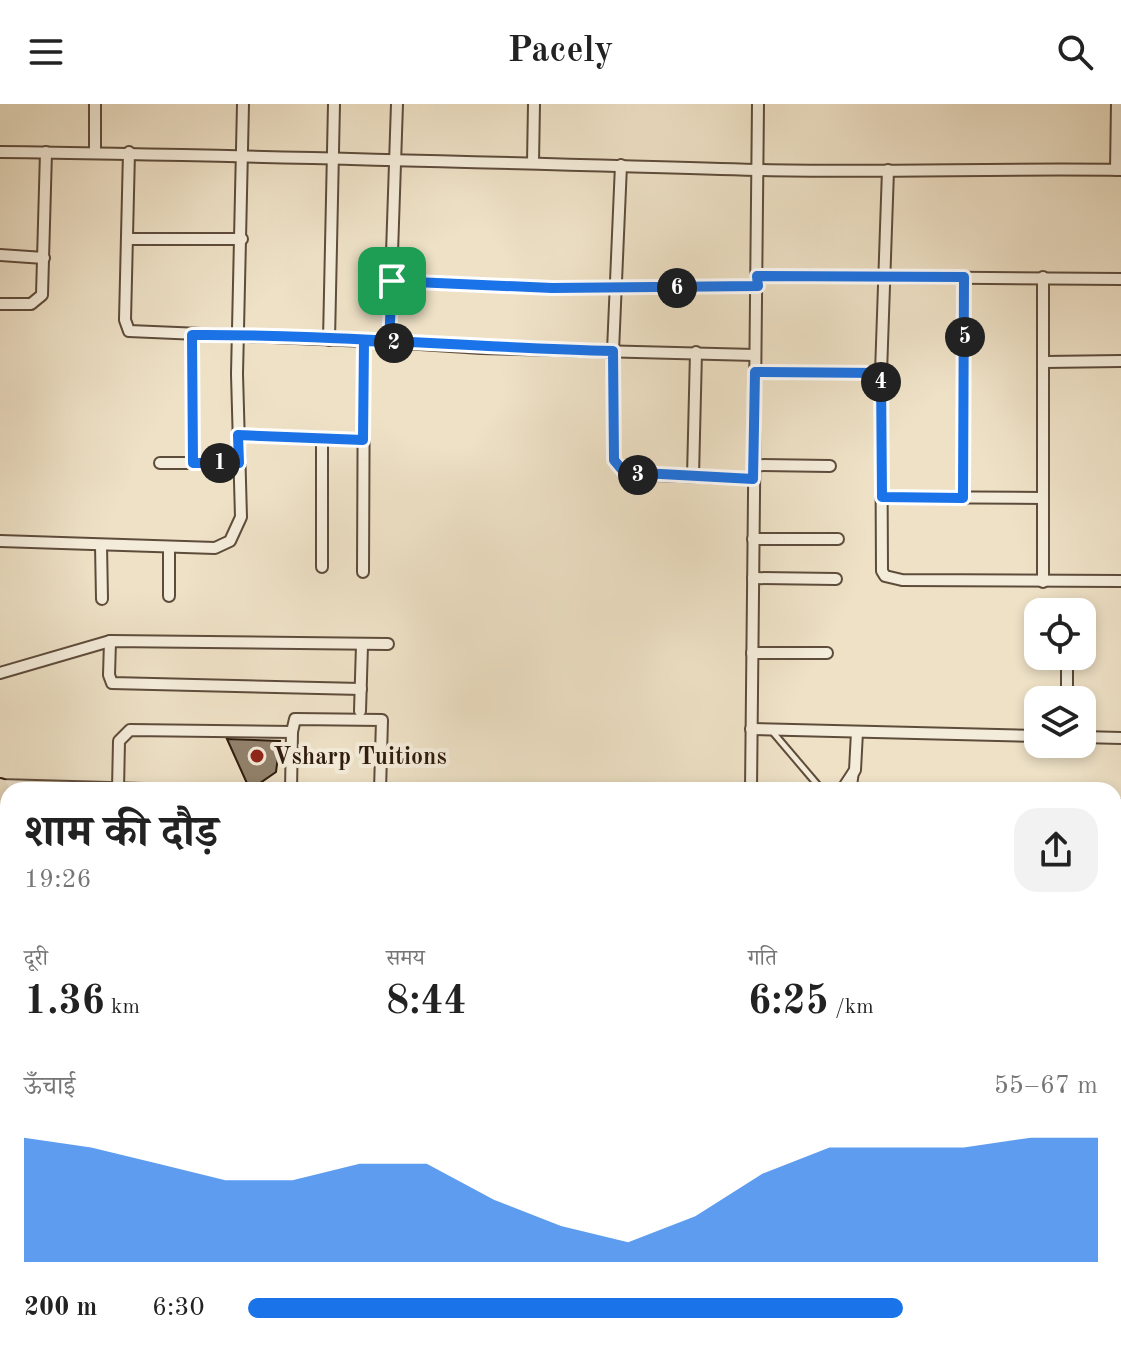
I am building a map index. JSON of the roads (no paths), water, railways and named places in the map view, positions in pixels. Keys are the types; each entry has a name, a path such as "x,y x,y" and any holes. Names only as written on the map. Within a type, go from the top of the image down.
{"street":[{"path":"95,104 95,153"},
{"path":"0,541 215,548 230,541 241,517 238,334 243,104"},
{"path":"329,340 334,104"},
{"path":"389,342 397,104"},
{"path":"533,163 534,104"},
{"path":"751,782 758,104"},
{"path":"0,152 129,152 394,163 533,163 756,170 1119,170 1117,104"},
{"path":"0,304 38,301 42,295 46,152"},
{"path":"129,152 125,320 129,331 755,355"},
{"path":"621,165 613,351 613,451 618,467 632,474 753,479"},
{"path":"888,170 881,373 880,559 885,576 902,580 1121,581"},
{"path":"127,239 242,239"},
{"path":"0,255 44,258"},
{"path":"392,281 617,289 885,276 1121,279"},
{"path":"963,498 964,277"},
{"path":"1043,277 1043,582"},
{"path":"192,335 193,463"},
{"path":"363,572 364,341"},
{"path":"693,476 696,352"},
{"path":"1045,362 1121,361"},
{"path":"755,372 881,373"},
{"path":"238,435 363,440"},
{"path":"322,439 322,567"},
{"path":"160,463 239,463"},
{"path":"754,465 830,466"},
{"path":"882,497 1043,498"},
{"path":"753,539 838,539"},
{"path":"101,545 102,599"},
{"path":"169,548 169,596"},
{"path":"753,578 836,579"},
{"path":"110,641 108,665 112,683 361,689"},
{"path":"0,673 110,641 388,644"},
{"path":"360,711 362,645"},
{"path":"752,653 827,653"},
{"path":"291,782 295,719 382,720 380,782"},
{"path":"751,729 1024,736"},
{"path":"118,782 119,741 130,730 292,732"},
{"path":"847,782 855,770 857,732"},
{"path":"1096,737 1121,738"}],"lane":[{"path":"771,730 815,782"},
{"path":"854,782 855,770"}],"place":[{"name":"Vsharp Tuitions","path":"257,756"}]}
